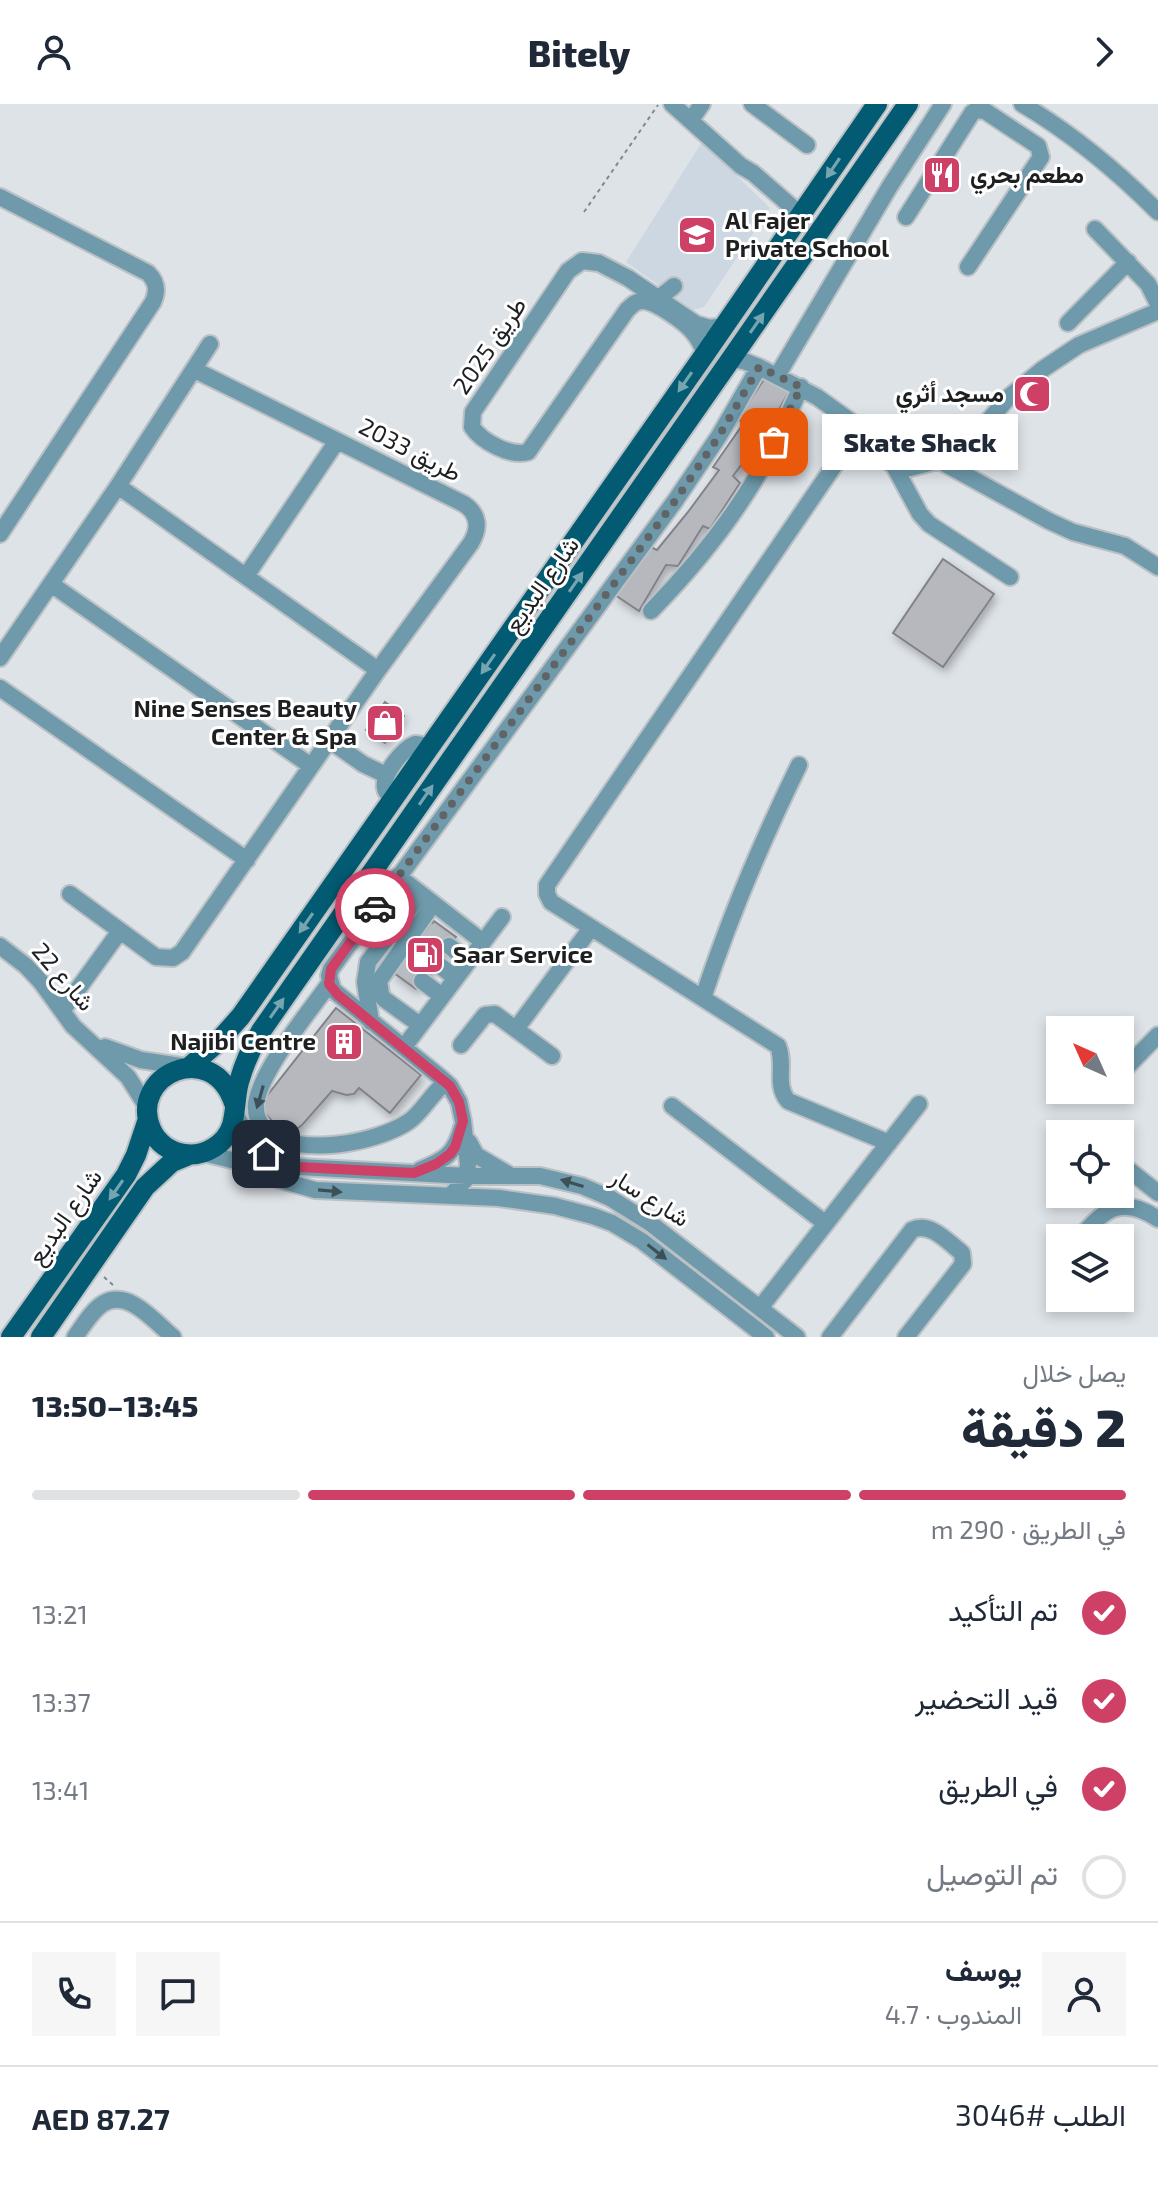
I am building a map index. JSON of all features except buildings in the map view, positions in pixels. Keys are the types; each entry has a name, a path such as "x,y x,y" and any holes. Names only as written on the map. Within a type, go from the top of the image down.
{"main road":[{"name":"شارع البديع","path":"188,1068 217,1043 241,1016 877,104"},
{"name":"شارع البديع","path":"234,1107 244,1068 261,1031 908,104"},
{"path":"188,1068 213,1073 223,1081 230,1091 234,1107 232,1125 226,1138 215,1147 196,1154 174,1152 162,1144 153,1133 148,1113 152,1092 161,1080 173,1071 188,1068"},
{"name":"شارع البديع","path":"11,1337 126,1175 136,1155 148,1113"},
{"name":"شارع البديع","path":"41,1337 151,1181 172,1162 196,1154"}],"street":[{"path":"672,104 741,166 753,173 799,218"},
{"path":"691,120 702,104"},
{"path":"752,104 807,145"},
{"path":"777,376 890,186 943,104"},
{"path":"1022,104 1095,153 1158,212"},
{"path":"906,217 976,110 985,111 1038,146 1041,151 1038,163 968,267"},
{"path":"890,186 915,201"},
{"path":"0,197 148,273 157,290 153,302 0,534"},
{"path":"1095,229 1148,284 1158,304"},
{"name":"طريق 2025","path":"627,310 532,449 524,454 514,454 475,432 471,422 473,412 572,267 582,261 593,261 628,278 696,324 710,328 724,326"},
{"path":"1068,323 1128,262"},
{"path":"627,310 630,297 628,278"},
{"path":"658,299 674,286"},
{"path":"627,310 640,301 655,304 691,330 705,354"},
{"path":"902,467 937,461 959,449 1009,397 1043,369 1079,345 1158,311"},
{"path":"0,658 118,486 210,344"},
{"path":"731,359 759,367 801,387 860,428 889,433 1060,527 1125,546 1158,567"},
{"path":"446,1082 413,1118 400,1126 380,1135 329,1145 284,1142 264,1129 256,1114 258,1094 270,1069 329,984 335,962 675,501 719,436 759,367"},
{"name":"طريق 2033","path":"70,894 156,957 167,959 178,956 471,543 477,529 475,514 464,504 195,370"},
{"path":"651,611 708,549 733,515 755,479 801,387"},
{"path":"860,428 871,447 902,467 920,514 929,524 1010,577"},
{"path":"860,428 547,885 547,894 551,902 778,1046 782,1056 779,1085 788,1101 889,1143"},
{"path":"246,576 337,441"},
{"path":"118,486 378,670"},
{"path":"51,584 311,766"},
{"path":"0,688 247,860"},
{"path":"329,740 363,764 386,775"},
{"path":"393,799 385,788 386,775 402,752 410,745 420,743 430,746"},
{"path":"703,998 746,880 799,765"},
{"path":"398,876 483,942"},
{"path":"420,1025 384,999 379,981 423,927 427,899"},
{"path":"371,1022 365,982 368,962 427,899"},
{"path":"404,1047 502,917"},
{"path":"516,1029 591,928"},
{"path":"62,1011 120,931"},
{"name":"شارع 22","path":"0,946 26,966 73,1026 116,1063 128,1077 148,1113"},
{"path":"449,946 468,961"},
{"path":"436,963 456,978"},
{"path":"422,981 442,996"},
{"path":"329,984 338,995 446,1082 459,1102 467,1176 451,1195"},
{"path":"461,1045 490,1013 552,1056"},
{"path":"1134,1060 1158,1035"},
{"name":"شارع 22","path":"87,1040 141,1060 188,1068"},
{"path":"760,1308 919,1104"},
{"path":"672,1106 825,1223"},
{"name":"شارع سار","path":"234,1107 241,1127 251,1141 266,1154 299,1167 552,1178 582,1186 626,1207 797,1337"},
{"path":"414,1173 450,1154 463,1121"},
{"path":"463,1121 476,1155 510,1176"},
{"name":"شارع سار","path":"196,1154 240,1162 277,1179 315,1190 499,1198 564,1208 612,1223 642,1241 758,1334"},
{"path":"1134,1174 1158,1193"},
{"path":"1092,1224 1101,1214 1121,1207 1143,1209 1158,1219"},
{"path":"830,1337 912,1230 926,1227 962,1253 963,1264 906,1337"},
{"path":"75,1337 95,1310 113,1300 133,1304 173,1337"}],"path":[{"path":"584,212 658,104"},
{"path":"91,1265 133,1304"}],"shaded area":[{"name":"Al Fajer Private School","path":"702,142 770,208 704,307 693,310 626,262"}],"tunnel":[{"path":"427,930 449,946"},
{"path":"414,947 436,963"},
{"path":"400,965 422,981"}],"way so far":[{"path":"375,908 675,501 719,436 759,367 801,387 774,442"}],"place":[{"name":"مطعم بحري","path":"942,175"},
{"name":"Al Fajer Private School","path":"697,235"},
{"name":"مسجد أثري","path":"1032,394"},
{"name":"Skate Shack","path":"774,442"},
{"name":"Nine Senses Beauty Center & Spa","path":"385,723"},
{"name":"Saar Service","path":"425,955"},
{"name":"Najibi Centre","path":"344,1042"}],"route":[{"path":"266,1154 299,1167 414,1173 443,1160 455,1147 463,1121 459,1102 450,1086 338,995 329,984 331,969 375,908"}]}
